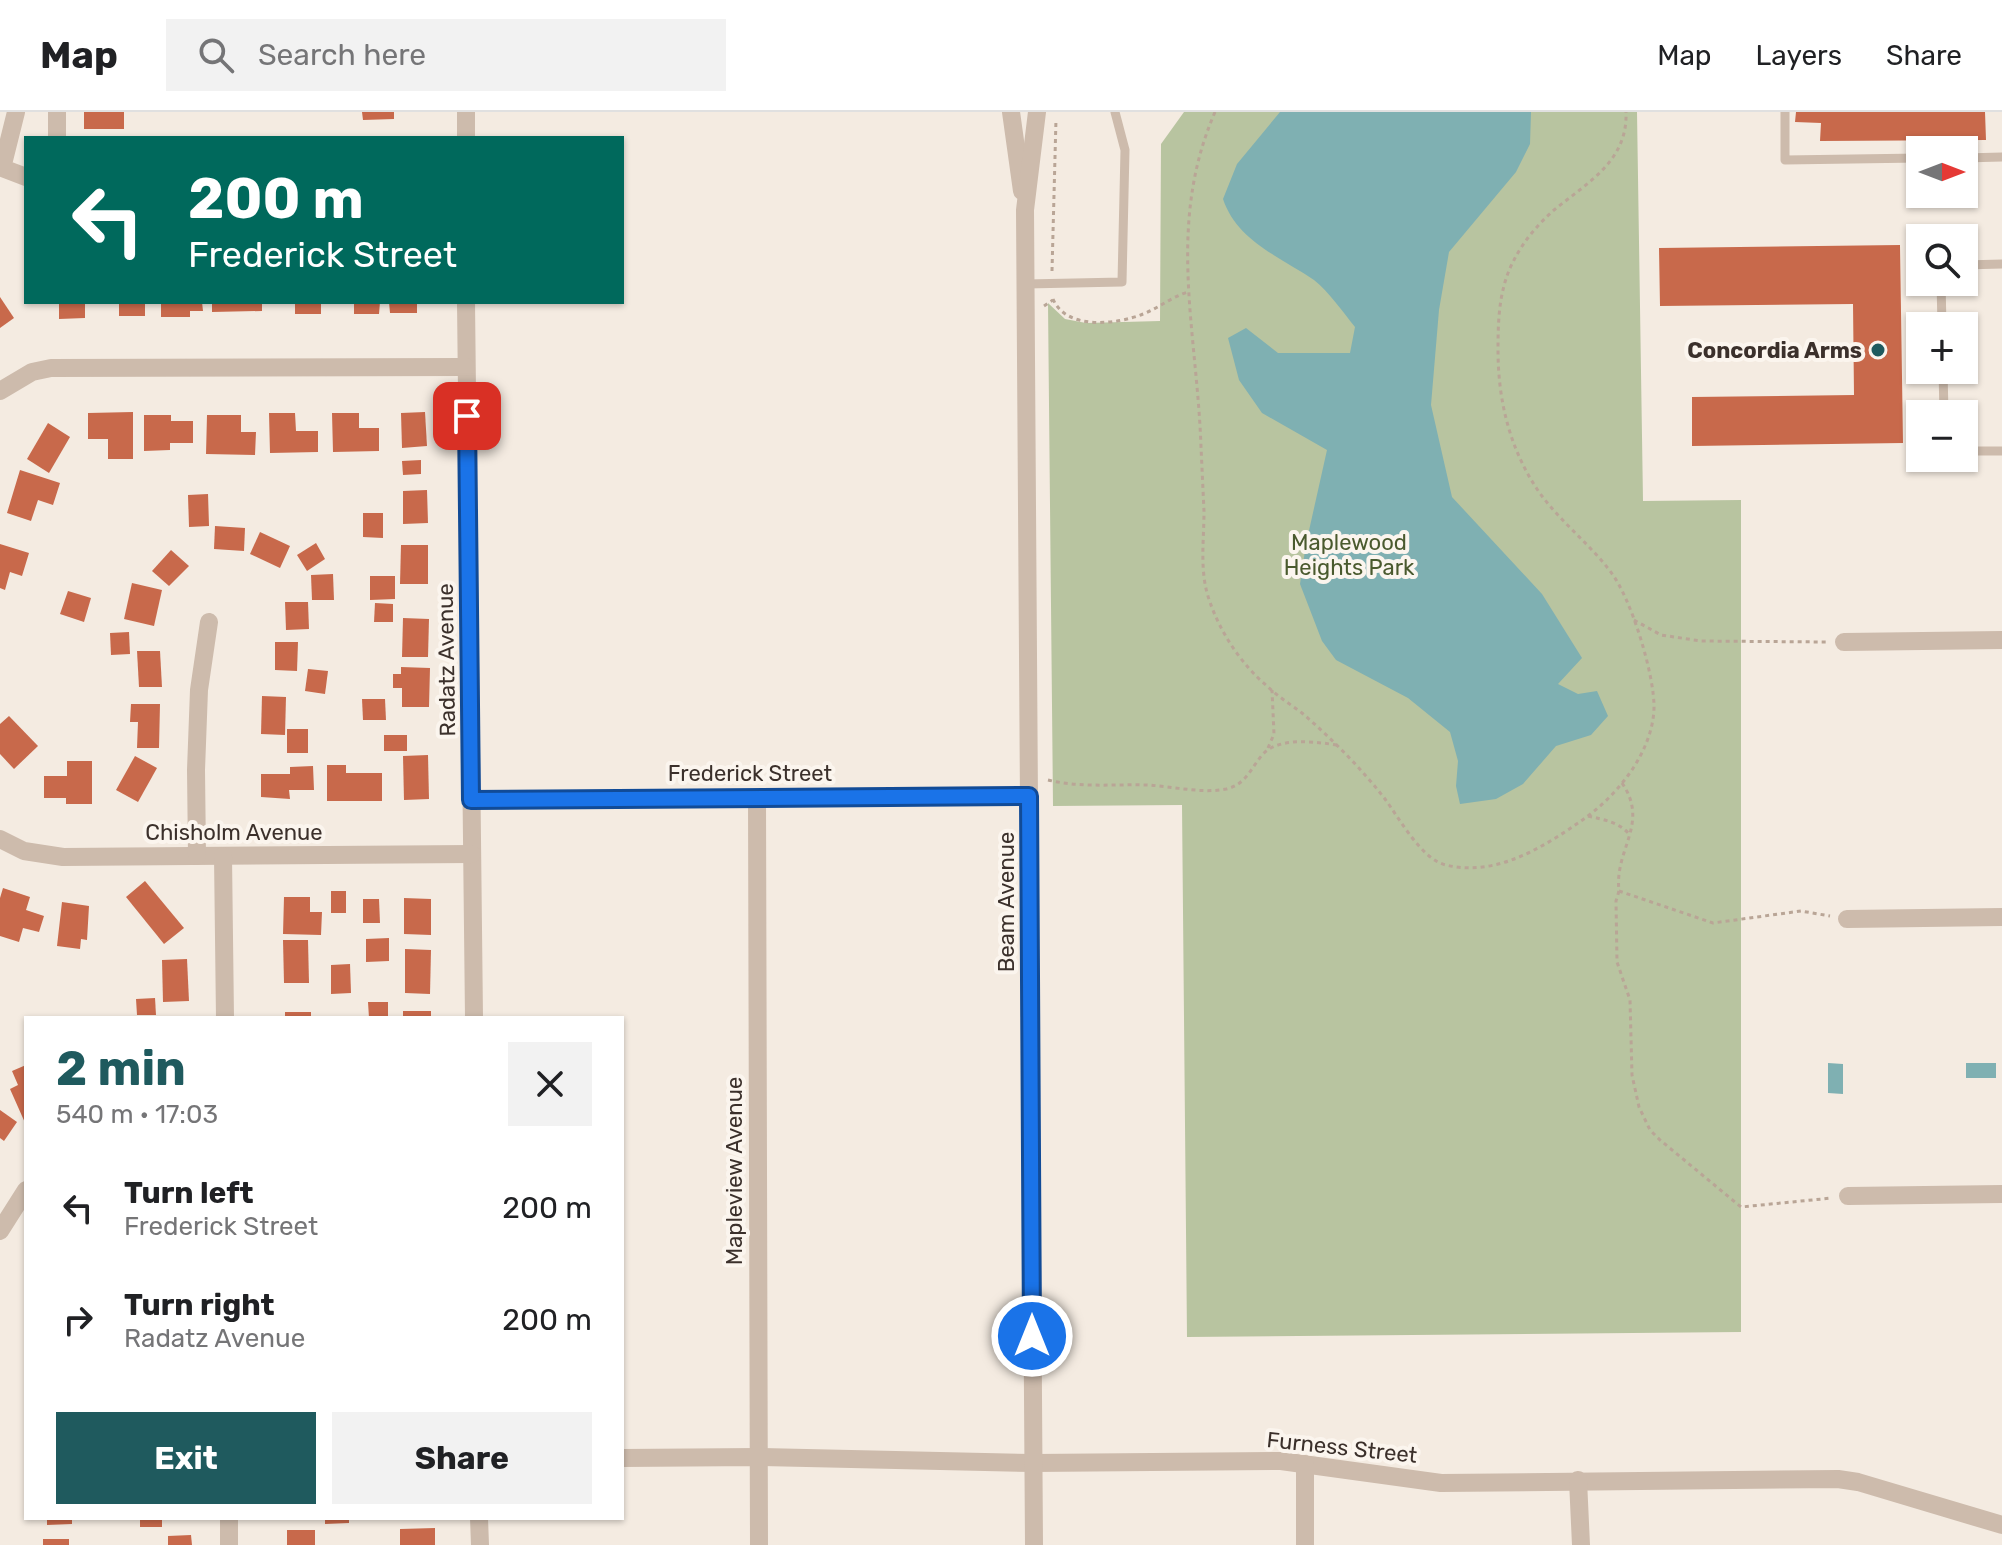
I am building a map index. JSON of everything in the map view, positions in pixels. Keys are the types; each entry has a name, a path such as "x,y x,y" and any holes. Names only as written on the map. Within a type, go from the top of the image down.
{"street":[{"path":"16,112 2,168 24,176"},
{"path":"57,112 57,136"},
{"path":"466,112 466,136"},
{"name":"Beam Avenue","path":"1011,112 1025,210 1034,1545"},
{"name":"Beam Avenue","path":"1025,210 1037,112"},
{"name":"Radatz Avenue","path":"466,304 474,1016"},
{"path":"0,391 32,372 51,368 466,367"},
{"path":"197,856 199,690 209,622"},
{"path":"1844,642 2002,640"},
{"name":"Frederick Street","path":"471,800 1029,796"},
{"name":"Mapleview Avenue","path":"757,797 759,1545"},
{"name":"Chisholm Avenue","path":"0,839 24,851 44,856 472,854"},
{"path":"223,856 225,1016"},
{"path":"1847,919 2002,917"},
{"path":"0,1231 24,1193"},
{"path":"1848,1196 2002,1194"},
{"name":"Furness Street","path":"624,1458 758,1457 1033,1463 1281,1461 1441,1483 1838,1479 1858,1482 2002,1525"},
{"path":"1305,1464 1305,1545"},
{"path":"1578,1480 1581,1545"},
{"path":"229,1520 229,1545"},
{"path":"479,1520 480,1545"}],"lane":[{"path":"1026,284 1122,282 1125,150 1115,112"},
{"path":"1785,112 1785,160 1906,158"},
{"path":"1978,158 2002,157"},
{"path":"1978,265 2002,264"},
{"path":"1978,451 2002,451"}],"path":[{"path":"1057,112 1051,227 1053,300 1060,312 1078,320 1127,320 1188,292"},
{"path":"1215,112 1194,173 1187,215 1188,292 1201,433 1205,586 1220,625 1243,660 1272,690 1337,745 1380,793 1433,861 1448,866 1495,865 1519,858 1599,809 1622,783 1652,729 1653,695 1634,620 1616,578 1540,494 1518,455 1500,398 1498,351 1504,283 1514,259 1551,212 1582,190 1613,157 1624,139 1626,112"},
{"path":"1634,620 1661,635 1701,641 1844,642"},
{"path":"1028,776 1073,786 1145,785 1226,789 1241,783 1266,751 1274,734 1272,690"},
{"path":"1266,751 1286,743 1337,745"},
{"path":"1622,783 1633,805 1635,824 1619,871 1617,962 1630,1000 1632,1075 1639,1107 1650,1130 1741,1207 1848,1196"},
{"path":"1588,816 1610,821 1623,827 1630,835"},
{"path":"1619,891 1713,923 1801,911 1847,919"}],"green space":[{"name":"Maplewood Heights Park","path":"1184,112 1637,112 1643,501 1741,500 1741,1332 1187,1337 1182,805 1053,806 1048,303 1065,319 1086,323 1160,321 1161,144"}],"water":[{"path":"1280,112 1531,112 1530,144 1516,172 1449,252 1439,310 1431,405 1452,497 1542,594 1582,658 1558,684 1578,694 1597,691 1608,716 1591,735 1556,746 1523,784 1496,799 1460,804 1456,786 1458,761 1450,732 1408,698 1336,660 1322,641 1300,584 1327,450 1262,413 1239,380 1228,338 1246,328 1278,353 1350,353 1355,327 1314,280 1249,237 1238,226 1223,199 1237,164"},
{"path":"1828,1063 1843,1064 1843,1094 1828,1093"},
{"path":"1966,1063 1996,1063 1996,1078 1966,1078"}],"building":[{"path":"84,112 124,112 124,129 84,129"},
{"path":"362,112 394,112 394,119 363,120"},
{"path":"1796,112 1985,112 1986,140 1978,140 1978,136 1906,136 1906,140 1820,141 1821,123 1795,122"},
{"name":"Concordia Arms","path":"1900,245 1903,443 1692,446 1692,397 1854,395 1853,304 1660,306 1659,248"},
{"path":"0,297 14,318 0,328"},
{"path":"59,304 85,304 85,318 59,319"},
{"path":"119,304 145,304 145,316 119,316"},
{"path":"161,304 202,304 203,311 190,311 190,317 161,317"},
{"path":"212,304 262,304 262,311 212,312"},
{"path":"295,304 321,304 321,314 295,314"},
{"path":"354,304 380,304 379,314 354,314"},
{"path":"389,304 417,304 417,313 390,313"},
{"path":"133,412 133,459 108,459 108,439 88,439 88,413"},
{"path":"425,412 427,446 402,448 401,413"},
{"path":"269,413 295,413 296,431 318,431 318,452 270,453"},
{"path":"332,413 359,413 359,428 379,428 379,451 333,452"},
{"path":"144,415 171,415 171,421 193,421 193,443 170,443 170,450 144,451"},
{"path":"207,415 241,415 241,432 256,432 255,455 206,454"},
{"path":"48,423 70,437 49,473 27,459"},
{"path":"421,460 421,474 403,475 402,461"},
{"path":"20,470 60,483 53,505 38,500 31,521 7,513"},
{"path":"427,490 428,523 403,524 403,491"},
{"path":"208,494 209,526 189,527 188,495"},
{"path":"363,513 383,513 383,538 363,537"},
{"path":"215,526 245,528 244,551 214,549"},
{"path":"260,532 290,546 280,568 250,554"},
{"path":"316,543 325,559 307,571 297,555"},
{"path":"0,544 29,553 22,576 10,572 5,590 0,588"},
{"path":"401,545 428,545 428,584 400,584"},
{"path":"171,550 189,566 169,586 152,571"},
{"path":"333,574 334,600 312,600 311,575"},
{"path":"370,576 395,576 395,599 370,600"},
{"path":"132,583 162,590 154,626 124,619"},
{"path":"68,591 91,598 84,622 60,614"},
{"path":"285,602 308,602 309,629 286,630"},
{"path":"375,603 393,604 393,622 374,622"},
{"path":"403,618 429,619 428,657 402,657"},
{"path":"129,632 130,654 111,655 110,633"},
{"path":"275,642 298,642 297,671 275,670"},
{"path":"137,651 160,651 162,687 139,687"},
{"path":"401,667 430,668 429,707 402,707 402,688 393,688 393,674 401,674"},
{"path":"308,669 328,671 325,694 305,691"},
{"path":"262,696 286,697 285,735 261,734"},
{"path":"362,699 385,699 386,720 363,720"},
{"path":"131,704 160,704 159,748 137,748 138,722 130,722"},
{"path":"9,716 38,746 14,769 0,754 0,724"},
{"path":"287,729 308,729 308,753 287,753"},
{"path":"384,735 407,735 407,751 384,751"},
{"path":"428,755 429,799 404,800 403,756"},
{"path":"135,756 157,768 138,802 116,790"},
{"path":"67,761 92,761 92,804 66,804 66,798 44,798 44,776 67,776"},
{"path":"327,765 346,765 346,773 382,773 382,801 327,801"},
{"path":"313,766 314,790 289,790 290,799 261,797 261,774 290,774 290,767"},
{"path":"145,881 184,928 164,944 126,897"},
{"path":"3,888 30,897 26,910 44,916 39,932 23,928 19,942 0,936"},
{"path":"331,891 346,891 346,913 331,913"},
{"path":"284,897 310,897 310,912 322,912 321,935 283,934"},
{"path":"404,898 431,899 431,935 404,934"},
{"path":"363,899 379,899 380,923 363,923"},
{"path":"62,902 89,906 87,940 81,939 80,949 57,946"},
{"path":"389,938 389,961 366,962 366,939"},
{"path":"283,940 308,940 309,983 284,983"},
{"path":"405,949 431,950 430,994 405,993"},
{"path":"187,959 189,1001 163,1002 162,960"},
{"path":"350,964 351,993 331,994 331,965"},
{"path":"155,998 156,1015 137,1015 136,999"},
{"path":"368,1002 388,1002 388,1016 369,1016"},
{"path":"403,1011 431,1011 431,1016 403,1016"},
{"path":"285,1012 311,1012 311,1016 285,1016"},
{"path":"24,1066 24,1120 10,1089 18,1085 12,1071"},
{"path":"0,1110 17,1122 4,1141 0,1138"},
{"path":"47,1520 72,1520 72,1524 47,1525"},
{"path":"140,1520 162,1520 162,1527 140,1527"},
{"path":"325,1520 349,1520 349,1523 325,1524"},
{"path":"435,1528 435,1545 400,1545 400,1529"},
{"path":"287,1530 315,1530 315,1545 287,1545"},
{"path":"191,1535 192,1545 168,1545 168,1536"},
{"path":"43,1539 69,1539 69,1545 43,1545"}],"place":[{"name":"Concordia Arms","path":"1878,350"}],"route":[{"path":"467,416 471,800 1029,796 1032,1336"}]}
